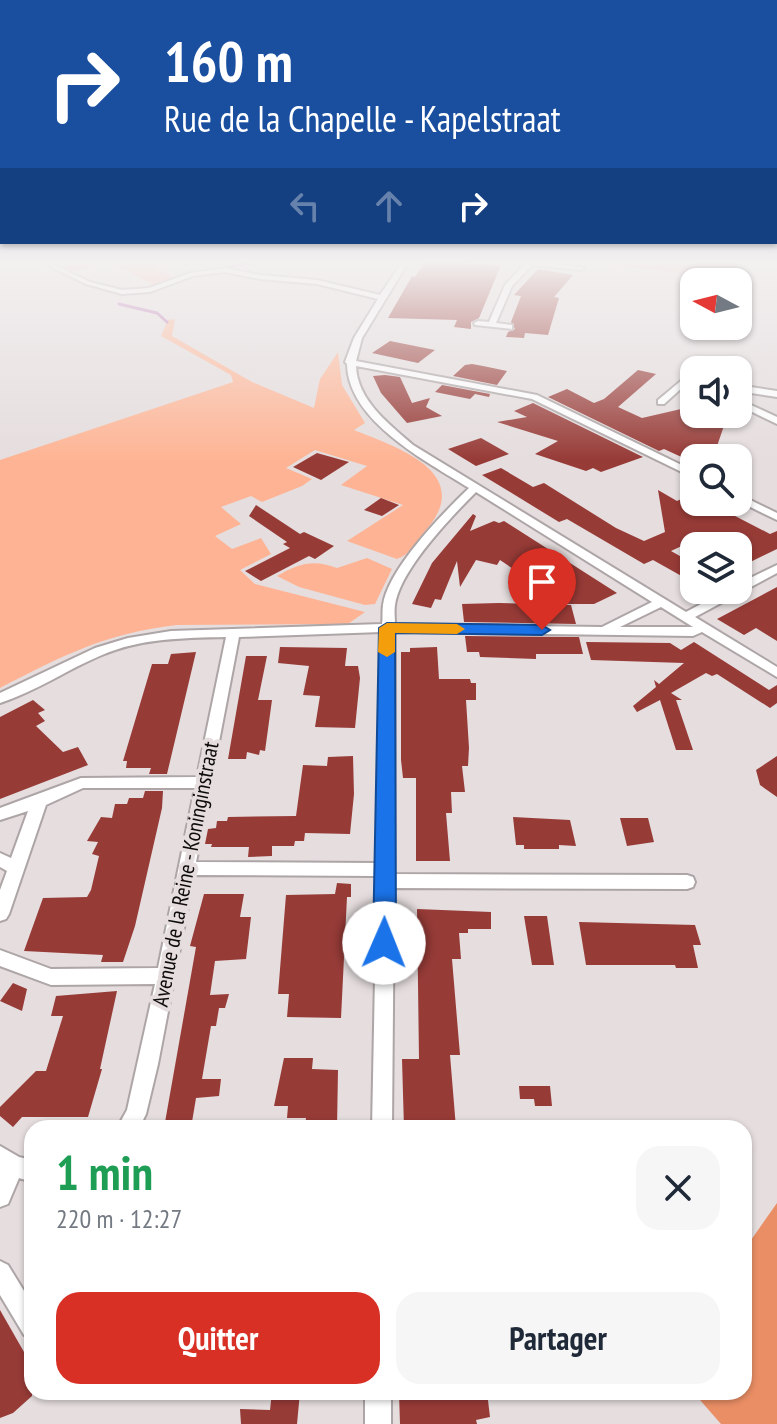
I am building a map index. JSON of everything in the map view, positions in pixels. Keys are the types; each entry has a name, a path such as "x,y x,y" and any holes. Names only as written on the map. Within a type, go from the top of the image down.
{"street":[{"path":"365,327 349,362 354,388 376,418 410,447 777,673"},
{"path":"349,362 534,397 680,468"},
{"path":"661,402 680,390"},
{"path":"752,390 777,394"},
{"path":"752,409 777,421"},
{"path":"382,1120 389,603 397,582 438,527 475,487"},
{"path":"752,504 777,517"},
{"path":"752,582 777,568"},
{"path":"604,630 661,602"},
{"path":"686,617 711,604"},
{"path":"0,698 74,661 128,642 171,635 387,628 693,632 701,627"},
{"name":"Avenue de la Reine - Koninginstraat","path":"132,1120 166,976 233,634"},
{"path":"0,814 81,783 203,782"},
{"path":"0,914 39,801"},
{"path":"0,859 16,868"},
{"path":"187,868 385,876 687,882"},
{"path":"0,958 51,977 166,976"},
{"path":"0,1196 15,1165"},
{"path":"0,1273 24,1314"},
{"path":"378,1400 378,1424"}],"shaded area":[{"path":"165,327 174,327 172,336 252,382 314,408 320,379 338,352 342,385 365,423 354,430 424,464 436,477 442,492 439,509 414,547 397,559 347,541 403,505 341,485 367,466 315,450 286,468 312,479 262,502 251,496 221,507 241,524 215,536 232,549 261,538 271,554 240,570 255,584 365,612 348,624 177,625 152,629 85,648 0,688 0,460 233,382 231,375 161,336"},
{"path":"367,558 392,569 375,604 365,605 299,587 277,576 307,564 337,568"},
{"path":"777,1203 777,1424 721,1424 700,1400 752,1400 752,1239"}],"building":[{"path":"550,327 548,335 525,333 524,338 506,337 508,332"},
{"path":"390,341 435,350 418,363 372,353"},
{"path":"465,365 507,371 497,385 453,376"},
{"path":"638,370 656,374 618,407 642,418 680,409 680,428 723,428 718,444 680,444 680,456 664,449 659,451 548,397 567,389 594,403 604,399"},
{"path":"373,376 400,377 412,403 430,398 426,407 442,416 407,423 381,393"},
{"path":"442,385 490,394 489,397 475,394 470,399 435,392"},
{"path":"533,403 643,457 601,472 593,468 586,471 535,454 558,441 497,422 527,417 514,411"},
{"path":"481,438 509,454 476,466 448,449"},
{"path":"317,453 349,462 321,480 293,467"},
{"path":"501,468 533,487 544,483 616,528 644,541 665,532 658,490 677,501 680,500 680,516 735,516 770,534 777,531 777,549 752,561 752,532 680,532 680,547 671,551 680,556 680,575 653,560 644,564 567,519 559,522 482,475"},
{"path":"381,498 399,505 382,516 364,510"},
{"path":"256,505 300,534 304,532 334,546 315,559 309,556 261,581 245,571 290,548 283,544 287,542 249,516"},
{"path":"473,514 476,516 470,531 494,521 504,521 617,593 594,604 565,604 500,560 497,565 476,560 460,587 457,561 441,600 435,599 431,608 412,604 432,563"},
{"path":"777,587 777,641 756,628 744,635 717,619 745,604 752,604 752,600"},
{"path":"462,604 571,605 576,624 464,622"},
{"path":"465,636 579,637 583,654 536,654 536,659 480,657 479,652 467,652"},
{"path":"586,642 670,643 681,650 694,642 769,690 777,685 777,703 770,708 717,674 712,676 706,673 671,693 682,700 676,700 693,750 676,750 660,700 637,712 633,706 656,687 654,680 659,684 684,663 591,660"},
{"path":"280,647 347,648 345,666 358,666 360,678 355,728 315,727 320,696 303,695 309,666 278,663"},
{"path":"437,647 439,679 470,679 471,683 476,683 476,700 466,700 469,748 468,766 462,766 465,792 451,792 452,813 446,813 450,861 416,861 416,778 403,778 401,760 401,652 410,652 410,648"},
{"path":"196,652 167,774 149,774 151,768 126,768 127,761 123,761 152,664 168,664 171,654"},
{"path":"246,656 267,656 258,700 272,700 265,751 260,750 259,755 247,752 246,759 228,759"},
{"path":"33,700 45,710 38,713 45,721 36,726 63,752 78,747 88,765 0,799 0,717"},
{"path":"353,756 354,794 350,834 305,833 304,841 295,841 294,846 272,846 272,856 248,857 249,847 211,847 212,844 205,844 208,829 216,828 217,821 227,821 228,817 296,816 303,765 327,766 328,757"},
{"path":"777,756 777,797 760,785 756,770"},
{"path":"145,791 163,791 162,808 135,926 123,962 101,962 103,955 24,951 43,898 87,897 99,856 92,854 98,842 87,841 101,817 112,818 115,804 127,804 129,798 143,798"},
{"path":"513,817 570,820 576,846 524,849 524,845 516,845"},
{"path":"620,818 648,818 654,842 627,846"},
{"path":"337,883 351,884 351,897 347,897 341,1018 287,1017 289,994 278,994 286,895 335,894"},
{"path":"204,894 244,894 240,917 251,917 246,959 215,961 210,995 229,994 225,1008 219,1008 216,1026 211,1026 202,1079 221,1079 219,1096 196,1098 192,1120 165,1120 196,947 190,946"},
{"path":"417,909 491,912 491,929 468,929 468,933 459,933 461,959 452,959 460,1055 450,1055 455,1120 404,1120 402,1059 419,1059"},
{"path":"524,916 547,916 554,965 532,965"},
{"path":"579,922 695,925 701,945 693,945 698,968 586,965"},
{"path":"13,983 27,989 22,1011 0,1001"},
{"path":"117,991 102,1069 88,1117 22,1117 13,1127 0,1116 0,1107 36,1071 46,1071 63,1016 51,1016 56,996"},
{"path":"284,1058 313,1058 312,1069 338,1070 337,1120 287,1118 288,1106 274,1106"},
{"path":"519,1086 550,1086 552,1106 535,1106 534,1099 520,1099"},
{"path":"0,1310 24,1352 24,1400 28,1400 13,1413 0,1418"},
{"path":"271,1400 299,1400 297,1424 241,1424 240,1409 270,1410"},
{"path":"399,1400 488,1400 490,1417 476,1420 477,1424 400,1424"}],"slow traffic":[{"path":"387,652 387,628 457,629"}],"route":[{"path":"384,943 387,628 542,630"}]}
